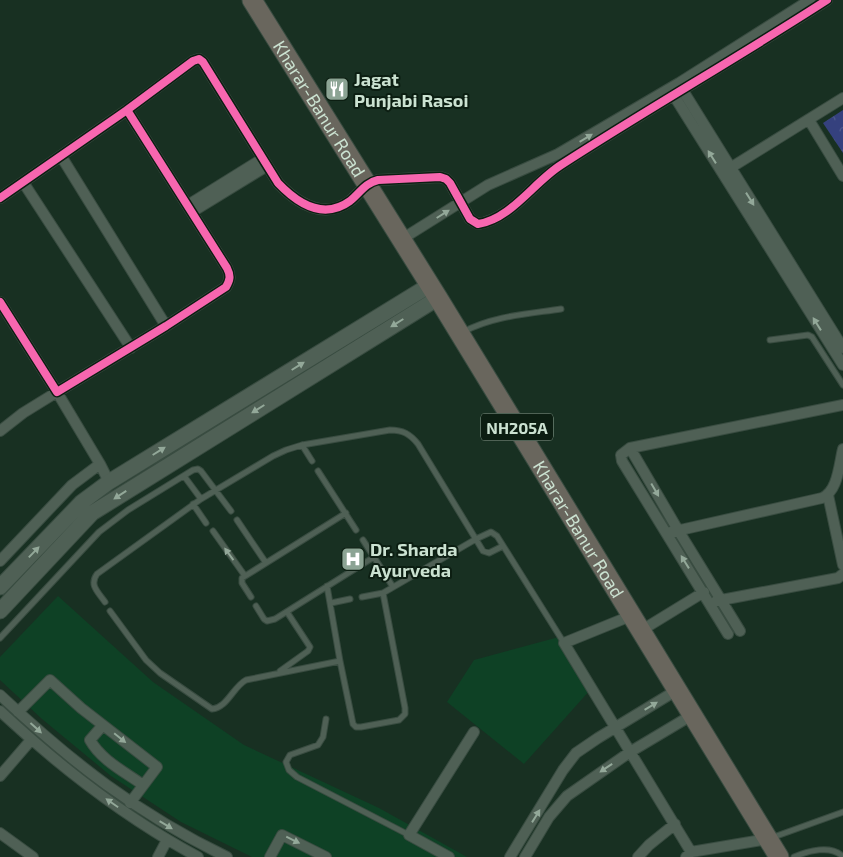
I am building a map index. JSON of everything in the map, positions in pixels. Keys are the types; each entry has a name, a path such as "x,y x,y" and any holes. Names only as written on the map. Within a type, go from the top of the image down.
{"highway":[{"name":"Kharar-Banur Road","path":"252,0 460,333 779,857"}],"main road":[{"path":"2,585 82,502 109,482 434,291"},
{"path":"0,611 92,513 434,291"}],"street":[{"path":"0,198 127,110 193,61 200,59 278,184 295,199 316,209 326,211 338,208 349,202 367,184 378,180 440,176 450,183 470,219 478,224 493,220 526,196 559,166 676,89 814,2 827,0"},
{"path":"676,89 843,348"},
{"path":"402,239 494,182 558,154 676,89"},
{"path":"727,170 843,98"},
{"path":"0,431 22,413 166,326 226,286 230,281 227,268 127,110"},
{"path":"809,120 843,176"},
{"path":"61,156 166,326"},
{"path":"190,209 265,162"},
{"path":"727,170 843,365"},
{"path":"23,182 131,348"},
{"path":"0,302 57,392 109,482"},
{"path":"728,634 621,458 622,453 630,448 843,405"},
{"path":"630,448 740,631"},
{"path":"667,533 822,498 828,495 834,483 843,449"},
{"path":"0,561 72,485 100,464"},
{"path":"828,495 843,564"},
{"path":"0,567 2,585"},
{"path":"710,603 722,599 838,578 843,574"},
{"path":"704,592 637,622 564,643 675,824 688,855 768,839"},
{"path":"18,712 50,680 102,725 157,767 130,803"},
{"path":"510,857 569,762 588,745 677,690"},
{"path":"0,695 76,763 130,803 227,857"},
{"path":"0,711 31,740 98,793 167,840 198,857"},
{"path":"525,857 549,817 567,796 630,752 692,714"},
{"path":"102,725 90,740 93,746 109,761 143,785"},
{"path":"449,857 409,835 474,732"},
{"path":"0,776 31,740"},
{"path":"638,857 649,844 675,824"},
{"path":"0,833 32,857"},
{"path":"272,856 282,835 326,857"},
{"path":"158,857 167,840"}],"lane":[{"path":"460,333 493,319 562,309"},
{"path":"770,340 808,335 812,337 843,385"},
{"path":"104,602 93,584 93,579 97,574 201,498 272,456 286,450 302,445 390,430 406,432 418,444 486,553 503,546"},
{"path":"302,445 312,461"},
{"path":"0,638 99,532 121,515 193,470 198,469 216,489 231,511"},
{"path":"318,470 356,530"},
{"path":"184,476 201,498"},
{"path":"193,504 206,523"},
{"path":"250,597 241,580 245,576 346,513"},
{"path":"237,520 266,563"},
{"path":"212,531 245,576"},
{"path":"362,597 383,593 476,539 488,533 494,533 564,643"},
{"path":"363,540 393,586"},
{"path":"256,606 264,619 267,621 275,620 374,557"},
{"path":"327,586 351,720 356,727 399,720 405,714 383,593"},
{"path":"331,603 350,599"},
{"path":"110,610 146,660 160,673 212,709 222,705 242,682 253,678 340,661"},
{"path":"278,673 310,648 287,612"},
{"path":"326,720 322,742 290,754 286,762 289,770 297,777 409,835"},
{"path":"768,839 843,812"},
{"path":"794,857 804,853 825,850 835,851 843,857"}],"shaded area":[{"path":"58,596 153,682 244,745 379,808 467,857 252,857 181,822 111,776 42,719 0,680 0,657"},
{"path":"559,637 591,689 524,764 447,702 474,660"}],"green space":[{"path":"843,110 843,153 823,123"}],"cycle path":[{"path":"0,198 127,110 193,61 199,59 203,62 278,183 303,203 321,209 331,209 340,207 350,201 373,181 440,177 450,183 470,219 478,224 490,221 512,208 561,165 827,0"},
{"path":"0,302 57,392 226,287 230,278 227,268 127,110"}],"place":[{"name":"Jagat Punjabi Rasoi","path":"337,89"},
{"name":"Dr. Sharda Ayurveda","path":"353,559"}]}
